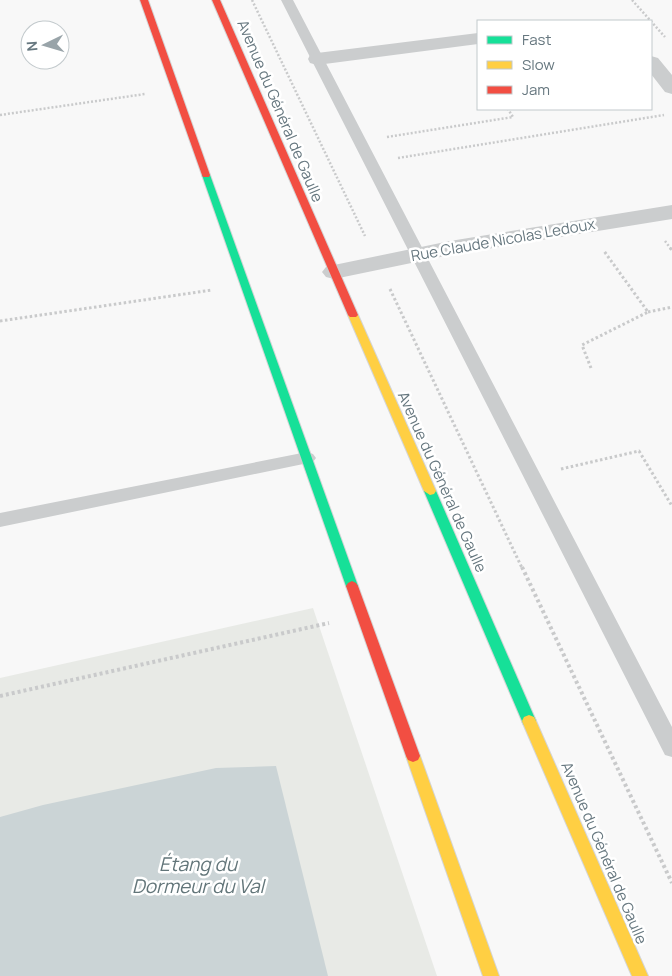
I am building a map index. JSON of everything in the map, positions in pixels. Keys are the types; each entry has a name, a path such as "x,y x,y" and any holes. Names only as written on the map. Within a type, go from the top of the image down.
{"street":[{"path":"144,0 491,976"},
{"name":"Avenue du Général de Gaulle","path":"216,0 640,976"},
{"path":"317,60 477,38"},
{"path":"652,63 672,88"},
{"name":"Rue Claude Nicolas Ledoux","path":"334,272 418,255 672,212"}],"lane":[{"path":"287,0 672,748"},
{"path":"0,520 307,458"}],"path":[{"path":"252,0 672,883"},
{"path":"632,0 650,20"},
{"path":"652,22 668,40"},
{"path":"0,115 150,93"},
{"path":"360,141 513,117 509,110"},
{"path":"370,162 672,114"},
{"path":"599,245 648,312"},
{"path":"0,321 216,290"},
{"path":"590,368 582,344 648,312 672,307"},
{"path":"556,470 639,450 672,506"},
{"path":"0,696 337,621"}],"shaded area":[{"path":"313,608 437,976 0,976 0,678"}],"water":[{"name":"Étang du Dormeur du Val","path":"276,766 328,976 0,976 0,817 43,805 216,768"}],"traffic: fast":[{"path":"206,175 352,586"},
{"path":"430,491 529,721"}],"traffic: slow":[{"path":"353,315 430,491"},
{"path":"529,721 640,976"},
{"path":"413,756 491,976"}],"traffic: jam":[{"path":"144,0 206,175"},
{"path":"216,0 353,315"},
{"path":"352,586 413,756"}]}
